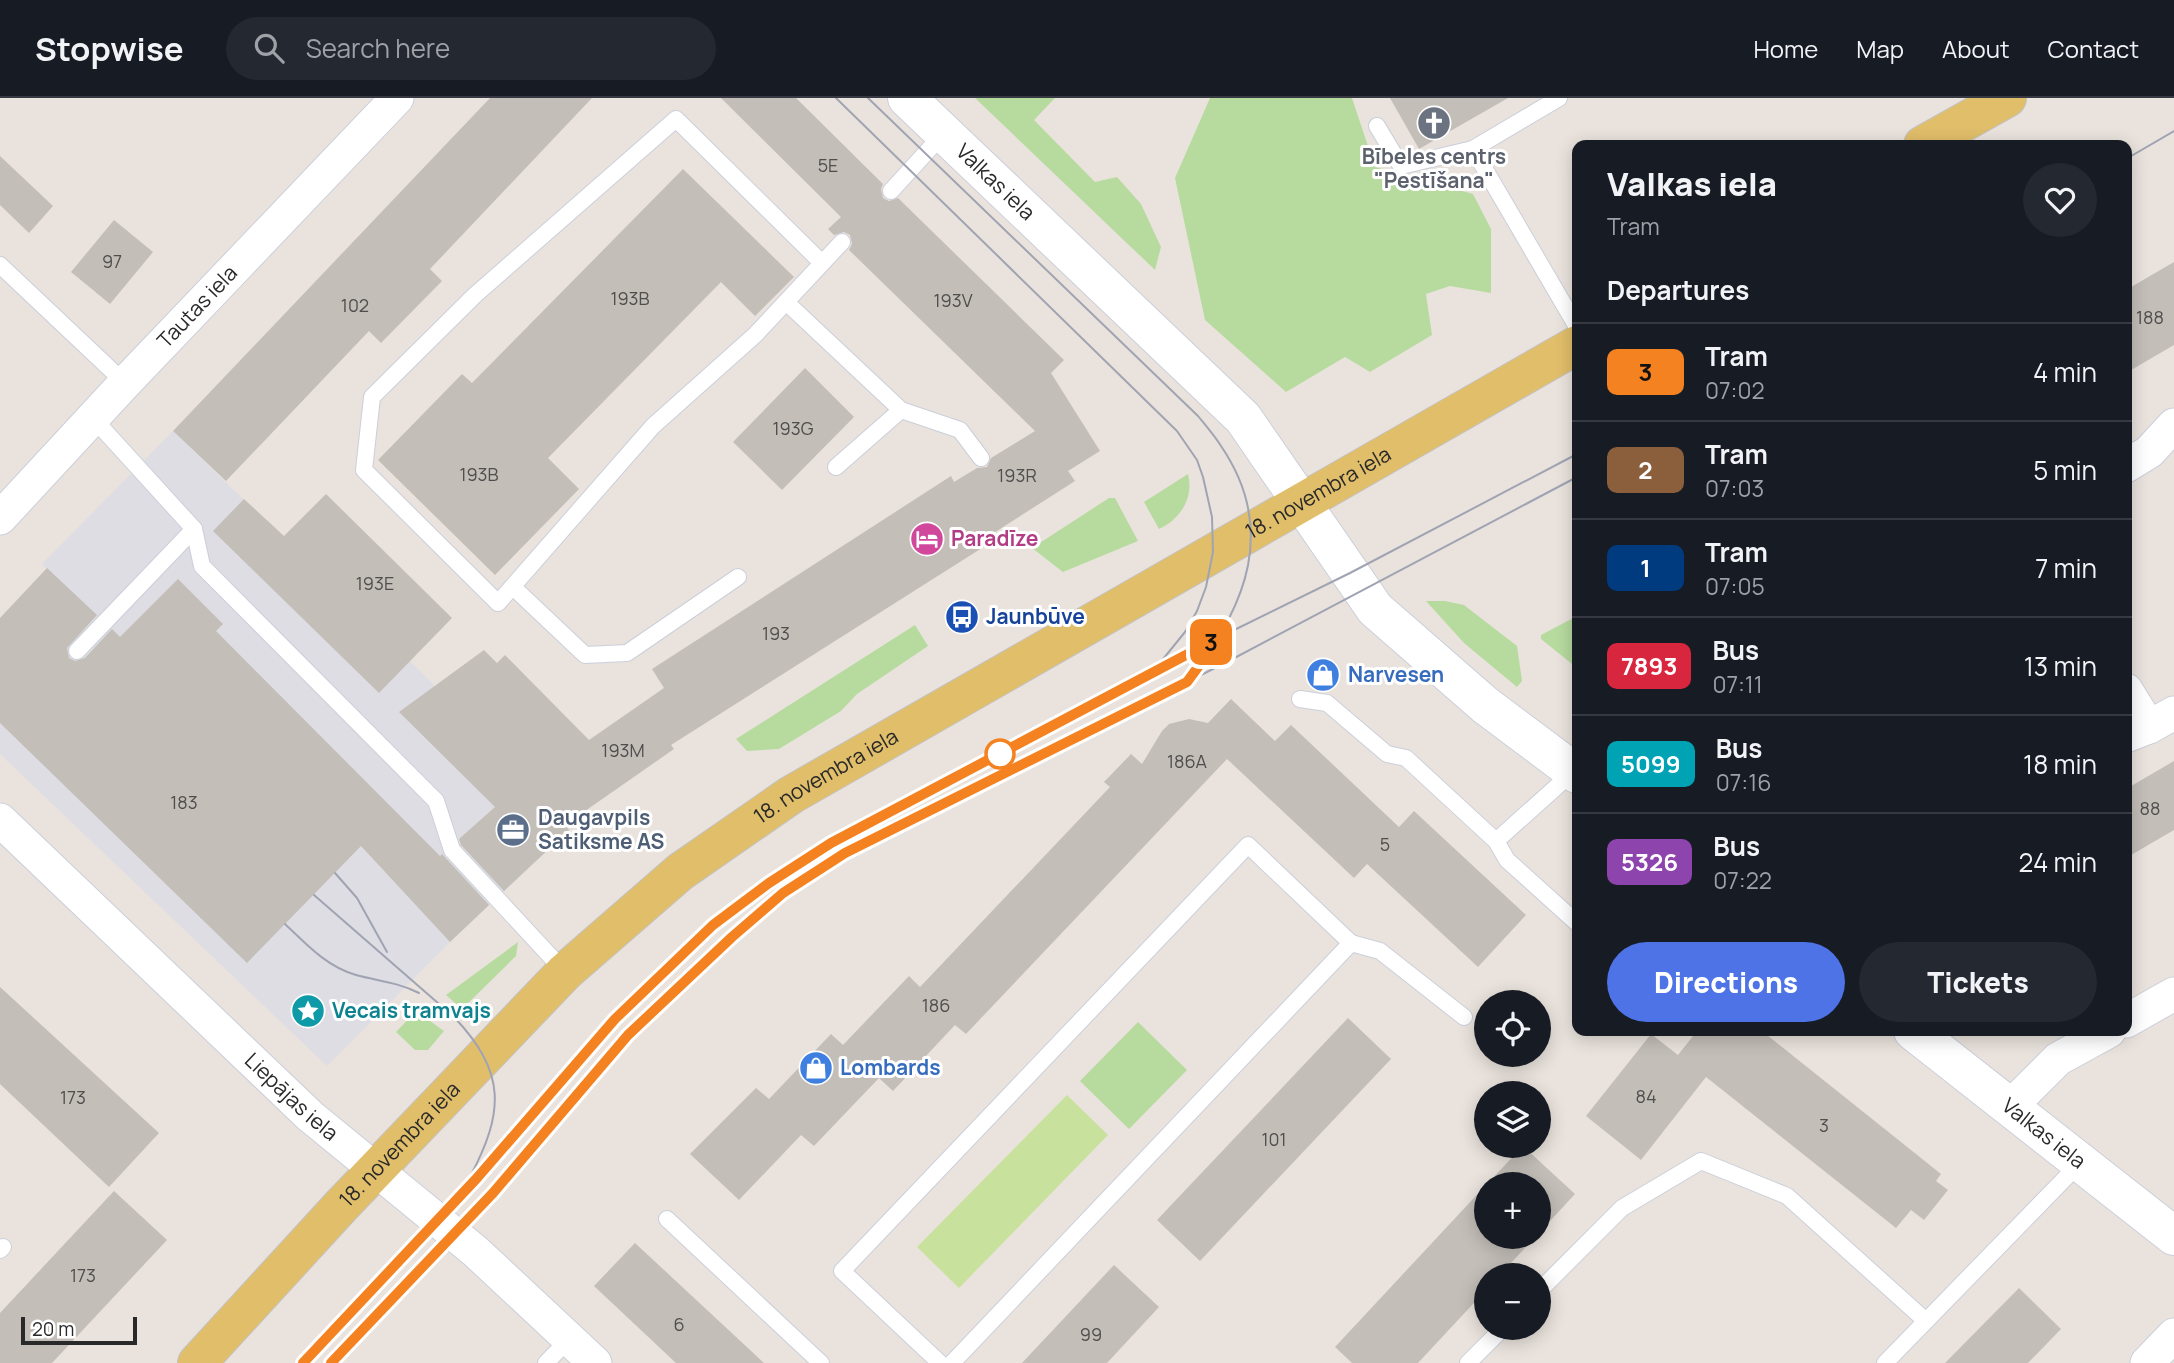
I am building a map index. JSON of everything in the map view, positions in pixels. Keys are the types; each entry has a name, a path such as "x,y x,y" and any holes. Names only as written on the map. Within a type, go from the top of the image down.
{"main road":[{"path":"1932,140 2007,98"},
{"name":"18. novembra iela","path":"197,1363 565,972 680,872 791,795 1572,348"}],"street":[{"name":"Tautas iela","path":"0,517 397,98"},
{"name":"Valkas iela","path":"907,98 1243,418 1375,609 1485,705 1572,771"},
{"path":"2132,462 2149,452 2174,425"},
{"path":"2132,699 2150,725"},
{"name":"Liepājas iela","path":"0,820 310,1116 475,1251 594,1363"},
{"path":"2132,1018 2174,994"},
{"name":"Valkas iela","path":"1920,1036 2174,1236"},
{"path":"2011,1106 2058,1059 2100,1036"},
{"path":"2147,1363 2174,1335"}],"lane":[{"path":"1377,126 1401,166 1473,149 1559,98"},
{"path":"822,263 676,119 475,295 372,397 364,470 498,603 653,426 755,335 842,242"},
{"path":"891,191 944,134"},
{"path":"1473,149 1572,318"},
{"path":"0,265 125,383"},
{"path":"786,302 901,410 960,430 981,458"},
{"path":"836,467 901,410"},
{"path":"92,417 194,529 202,566 436,801 452,850 565,972"},
{"path":"77,651 194,529"},
{"path":"513,587 585,654 627,653 737,577"},
{"path":"1300,699 1327,703 1387,754 1406,758 1496,841 1507,860 1572,918"},
{"path":"1496,841 1572,776"},
{"path":"940,1363 842,1271 1248,845 1351,943 1380,951 1464,1017"},
{"path":"953,1363 1351,943"},
{"path":"1551,1279 1622,1208 1701,1161 1787,1196 1926,1321"},
{"path":"1885,1363 2081,1162"},
{"path":"667,1219 821,1363"},
{"path":"546,1363 569,1339"},
{"path":"1473,1361 1492,1340"}],"shaded area":[{"path":"173,431 493,742 556,774 589,812 450,942 327,1066 0,754 0,618 47,569 42,564"}],"green space":[{"path":"975,98 1055,98 1034,120 1095,182 1117,177 1141,204 1161,247 1155,270"},
{"path":"1210,98 1352,98 1375,167 1473,194 1491,229 1491,293 1450,286 1426,294 1432,335 1370,372 1345,357 1286,392 1205,320 1175,178"},
{"path":"1188,474 1189,491 1184,506 1174,519 1159,529 1144,502"},
{"path":"1109,498 1115,498 1138,541 1063,572 1032,548"},
{"path":"1426,601 1464,605 1517,646 1522,681 1517,687 1464,643"},
{"path":"1572,619 1572,664 1541,639 1541,635"},
{"path":"915,625 928,646 857,694 841,711 779,749 747,751 736,739"},
{"path":"518,942 516,956 462,1009 446,995"},
{"path":"416,1011 444,1031 428,1050 415,1050 396,1032"},
{"path":"1138,1022 1187,1070 1129,1129 1080,1081"},
{"path":"1067,1095 1108,1135 959,1288 917,1247"}],"building":[{"path":"490,98 592,98 430,269 442,281 381,343 369,331 226,481 173,431"},
{"path":"721,98 796,98 883,184 883,198 889,201 898,198 1064,360 1051,373 1100,451 1068,471 1075,481 989,536 993,541 671,745 674,749 565,825 569,830 504,891 461,845 459,839 495,807 399,712 484,650 497,663 505,655 589,740 664,688 652,669 951,476 954,482 977,468 987,467 991,458 1035,431 849,250 852,244 850,235 844,232 834,235 828,229 841,217"},
{"name":"Bībeles centrs \"Pestīšana\"","path":"1390,98 1508,98 1419,149"},
{"path":"0,156 53,206 29,233 0,205"},
{"path":"683,169 794,277 755,316 721,282 548,458 579,489 495,575 378,460 462,374 472,383"},
{"path":"114,220 153,252 110,304 71,272"},
{"path":"2174,262 2174,345 2132,370 2132,286"},
{"path":"805,368 854,417 782,490 733,442"},
{"path":"326,494 452,618 379,693 213,531 244,499 284,536"},
{"path":"47,568 97,615 67,648 69,658 75,661 85,658 112,629 120,637 178,579 223,624 216,631 440,856 442,854 489,905 450,942 361,846 247,963 0,723 0,618"},
{"path":"1231,699 1275,741 1291,725 1399,827 1414,811 1526,915 1478,967 1367,864 1354,878 1227,759 966,1034 955,1025 893,1091 879,1078 814,1146 801,1135 739,1200 690,1154 756,1088 769,1099 831,1034 843,1045 909,976 920,987 1110,787 1104,782 1131,754 1142,764 1169,724 1189,719 1208,723"},
{"path":"2174,761 2174,830 2132,854 2132,786"},
{"path":"0,987 159,1133 109,1187 0,1084"},
{"path":"1348,1018 1391,1059 1200,1261 1157,1220"},
{"path":"1649,1036 1654,1036 1678,1055 1693,1036 1768,1036 1941,1174 1936,1181 1948,1190 1924,1220 1911,1210 1896,1228 1706,1077 1641,1160 1586,1116"},
{"path":"1512,1158 1536,1158 1575,1194 1551,1220 1551,1172 1498,1172"},
{"path":"114,1191 167,1240 52,1363 0,1363 0,1313"},
{"path":"1474,1198 1474,1249 1524,1249 1511,1263 1474,1263 1474,1303 1418,1363 1352,1363 1335,1347"},
{"path":"635,1243 764,1363 676,1363 594,1286"},
{"path":"1114,1265 1159,1307 1107,1363 1022,1363"},
{"path":"2019,1288 2061,1329 2028,1363 1945,1363"}],"tram line":[{"path":"836,98 1177,431 1197,460 1212,517 1213,552 1206,587 1185,632 1155,669"},
{"path":"868,98 1198,416 1218,442 1238,477 1248,507 1251,536 1248,565 1240,594 1227,622 1191,677"},
{"path":"2132,156 2174,131"},
{"path":"303,1363 477,1178 615,1019 713,925 769,883 831,843 1220,637 1350,573 1572,457"},
{"path":"331,1363 493,1193 628,1035 731,937 784,893 845,853 1225,663 1572,480"},
{"name":"3","path":"303,1363 477,1178 615,1019 713,925 769,883 831,843 1220,637 1187,682 845,853 783,893 628,1035 493,1193 331,1363"},
{"path":"335,873 357,898 387,952"},
{"path":"314,895 454,1017 484,1056 495,1094 494,1113 481,1154 470,1177"},
{"path":"285,924 318,954 345,971 419,993"}],"place":[{"name":"Bībeles centrs \"Pestīšana\"","path":"1434,123"},
{"name":"Paradīze","path":"927,539"},
{"name":"Jaunbūve","path":"962,617"},
{"name":"Narvesen","path":"1323,675"},
{"name":"Daugavpils Satiksme AS","path":"513,830"},
{"name":"Vecais tramvajs","path":"308,1011"},
{"name":"Lombards","path":"816,1068"}]}
